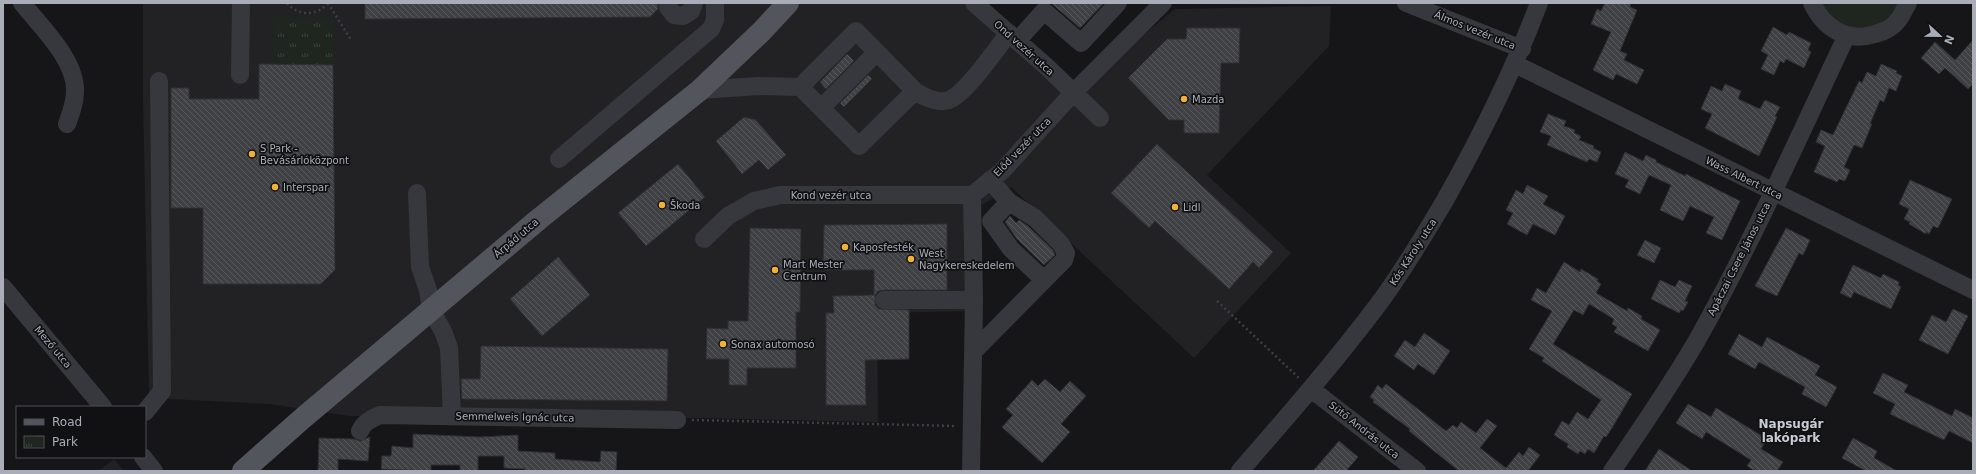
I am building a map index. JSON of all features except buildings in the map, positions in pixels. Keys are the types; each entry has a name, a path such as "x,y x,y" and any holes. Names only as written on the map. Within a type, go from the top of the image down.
{"main road":[{"name":"Árpád utca","path":"243,471 303,418 538,219 700,90 761,32 788,3"},
{"path":"259,471 269,448"}],"street":[{"path":"22,3 65,56 72,73 75,90 73,108 66,124"},
{"path":"240,75 241,3"},
{"path":"668,3 668,7 674,15 683,16 691,11 694,3"},
{"path":"559,159 711,29 715,20 715,3"},
{"name":"Ond vezér utca","path":"974,3 1100,118"},
{"path":"700,90 758,86 800,86 856,31 924,98 938,101 949,100 967,85 1040,7 1081,43 1118,3"},
{"name":"Előd vezér utca","path":"972,195 1002,171 1074,93 1163,3"},
{"name":"Álmos vezér utca","path":"1406,3 1518,57"},
{"name":"Kós Károly utca","path":"1240,471 1311,389 1378,305 1424,236 1466,162 1518,57 1539,3"},
{"path":"1812,3 1820,18 1832,29 1847,35 1866,37 1884,32 1899,20 1908,3"},
{"name":"Apáczai Csere János utca","path":"1612,471 1646,423 1696,343 1735,271 1847,35"},
{"path":"821,108 877,52"},
{"name":"Wass Albert utca","path":"1518,57 1773,192 1973,290"},
{"path":"146,411 162,391 159,81"},
{"path":"800,86 859,146 915,90"},
{"path":"973,352 1064,260 1066,253 1061,244 1035,218 1009,202 990,180"},
{"path":"417,193 420,267 428,290 431,310 443,331 449,348 452,416"},
{"name":"Kond vezér utca","path":"704,239 728,216 754,201 780,195 972,195"},
{"path":"971,471 974,300 972,195"},
{"path":"1009,202 991,221 1011,249 1044,280"},
{"name":"Mező utca","path":"3,287 102,406"},
{"path":"884,300 974,300"},
{"name":"Sütő András utca","path":"1311,389 1417,471"},
{"name":"Semmelweis Ignác utca","path":"360,431 367,422 380,415 677,420"},
{"path":"144,458 154,471"}],"path":[{"path":"287,3 295,10 304,13 313,13 321,10 328,3 351,40"},
{"path":"1217,301 1311,389"},
{"path":"677,420 972,426"}],"shaded area":[{"path":"143,3 973,3 1073,93 1175,9 1331,6 1329,46 1207,175 1291,253 1194,358 1011,187 972,211 974,311 877,313 878,422 700,418 349,416 270,404 149,398 143,98"},
{"path":"114,459 124,471 90,471 101,469"}],"green space":[{"path":"1821,3 1899,3 1894,11 1879,24 1861,30 1842,26 1832,18"},
{"path":"274,17 333,19 333,65 273,64"}],"place":[{"name":"Mazda","path":"1184,99"},
{"name":"S Park - Bevásárlóközpont","path":"252,154"},
{"name":"Interspar","path":"275,187"},
{"name":"Škoda","path":"662,205"},
{"name":"Lidl","path":"1175,207"},
{"name":"Kaposfesték","path":"845,247"},
{"name":"West Nagykereskedelem","path":"911,259"},
{"name":"Mart Mester Centrum","path":"775,270"},
{"name":"Sonax automosó","path":"723,344"}],"district":[{"name":"Napsugár lakópark","path":"1791,431"}]}
